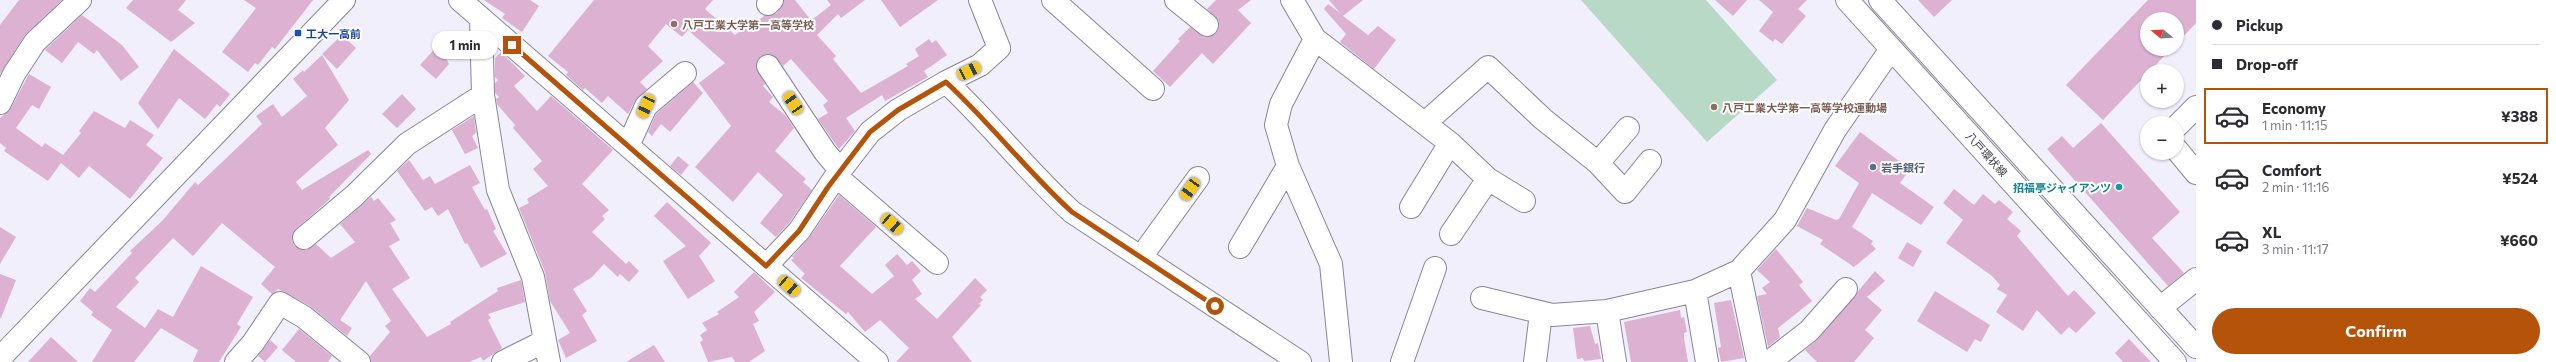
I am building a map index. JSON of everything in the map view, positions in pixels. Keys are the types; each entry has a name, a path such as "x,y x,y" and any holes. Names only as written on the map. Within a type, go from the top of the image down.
{"street":[{"path":"0,103 14,74 35,42 80,0"},
{"path":"0,358 344,0"},
{"path":"460,0 877,362"},
{"path":"766,266 799,231 838,173 870,132 898,110 946,82 980,65 999,48 980,0"},
{"path":"1053,0 1153,89"},
{"path":"1176,0 1207,26"},
{"path":"1292,0 1315,39 1425,123 1450,144 1488,180 1524,201"},
{"name":"八戸環状線","path":"1847,0 2175,362"},
{"path":"1880,0 2196,347"},
{"path":"481,18 483,95 498,190 532,277 549,362"},
{"path":"1315,39 1281,104 1276,125 1288,166 1331,264 1341,362"},
{"path":"1482,298 1552,315 1607,311 1695,291 1739,271 1785,220 1835,130 1891,49"},
{"path":"768,66 838,173 937,263"},
{"path":"1425,123 1488,67 1542,118 1598,163 1625,192 1650,161"},
{"path":"628,146 646,106 685,73"},
{"path":"946,82 976,110 1053,195 1072,212 1300,362"},
{"path":"304,238 354,196 407,144 483,95"},
{"path":"2184,119 2196,107"},
{"path":"1598,163 1628,128"},
{"path":"1411,207 1450,144"},
{"path":"2184,158 2196,172"},
{"path":"1240,247 1288,166"},
{"path":"1141,256 1198,178"},
{"path":"1451,234 1488,180"},
{"path":"1402,362 1435,268"},
{"path":"1739,271 1758,362"},
{"path":"2160,308 2196,279"},
{"path":"1769,362 1809,331 1846,289"},
{"path":"1695,291 1707,362"},
{"path":"236,362 253,343 280,303 304,317 359,362"},
{"path":"1607,311 1615,362"},
{"path":"1535,362 1541,313"},
{"path":"503,362 544,341"}],"green space":[{"name":"八戸工業大学第一高等学校運動場","path":"1581,0 1706,0 1777,80 1707,142"}],"building":[{"path":"19,0 62,0 25,35 0,74 0,25"},
{"path":"133,0 186,0 178,10 195,23 171,42 126,8"},
{"path":"244,0 313,0 275,49 272,47 258,65 255,63 248,72 222,52 256,8"},
{"path":"484,0 530,0 539,6 522,32 502,18 505,14"},
{"path":"594,0 713,0 705,9 735,35 757,18 759,20 764,16 777,13 784,0 795,0 810,19 813,19 831,5 827,0 865,0 841,18 838,14 817,35 836,56 833,59 861,93 908,66 906,64 919,56 915,49 929,39 932,43 936,40 947,55 924,71 928,77 885,101 882,95 846,118 855,131 839,149 818,119 828,113 823,105 828,101 791,59 783,66 773,55 761,56 756,67 765,84 763,86 773,97 769,102 786,116 794,128 775,151 806,179 803,182 812,190 789,223 776,237 760,223 783,195 758,172 733,202 695,167 731,126 699,83 725,63 688,30 682,37 666,24 648,46 663,61 640,82 647,89 635,101 628,114 608,96 602,103 585,88 583,90 566,75 568,72 548,56"},
{"path":"881,0 938,0 900,27"},
{"path":"1216,0 1251,0 1238,10 1251,23 1213,64 1202,53 1170,87 1153,71 1180,41 1178,39 1190,27 1205,37 1216,33 1219,27 1218,20 1207,9"},
{"path":"1329,0 1363,0 1343,16 1368,35 1378,26 1396,40 1374,69 1340,42 1346,34 1324,9 1328,4 1340,13"},
{"path":"1715,0 1747,0 1733,16"},
{"path":"1759,0 1807,0 1798,9 1806,16 1782,44 1775,39 1773,42 1759,31 1773,12"},
{"path":"1918,0 1952,0 1934,17"},
{"path":"2148,0 2196,0 2196,23 2184,36 2184,12 2140,12 2140,56 2164,56 2157,64 2140,64 2140,81 2103,120 2066,85"},
{"path":"82,15 122,45 139,67 121,81 97,50 94,54 78,42 62,63 45,50"},
{"path":"342,35 356,48 337,69 322,54"},
{"path":"439,44 449,64 436,79 420,65"},
{"path":"174,49 230,94 220,107 217,104 205,119 179,98 158,129 138,103"},
{"path":"501,52 525,76 514,86 537,111 551,96 613,150 582,184 609,210 602,216 605,219 592,232 626,264 629,261 639,271 629,282 620,274 618,277 604,264 592,277 573,289 587,311 582,315 597,341 566,358 558,340 570,333 550,301 545,272 519,208 529,203 527,199 548,186 533,169 542,161 513,128 515,125 497,104 496,99 499,97 495,93 495,83 498,80 495,77 495,58"},
{"path":"322,55 349,100 325,128 338,145 296,182 302,190 368,150 371,154 329,197 330,199 296,229 292,240 294,246 306,250 316,244 331,258 355,242 340,224 371,197 374,201 378,198 396,220 390,223 400,240 389,246 410,278 392,289 427,337 451,324 450,322 498,291 497,288 521,280 525,302 488,314 491,318 488,320 502,348 483,361 481,357 469,362 371,362 370,356 390,332 385,326 391,321 366,281 340,320 352,328 347,336 310,306 278,289 272,294 261,284 275,267 222,223 193,256 173,238 135,278 139,282 116,307 145,328 158,309 173,317 201,266 253,297 237,324 241,327 219,362 193,362 198,350 161,328 134,362 92,362 112,330 91,315 93,312 80,301 90,288 95,292 132,253 130,251 163,220 195,182 198,185 262,124 256,116 273,104 282,117 307,96 293,79 303,70 304,72"},
{"path":"29,74 51,87 39,109 32,105 16,128 42,147 45,143 63,155 81,133 79,131 94,111 125,128 130,120 154,135 146,145 163,158 130,199 89,166 79,178 61,163 48,181 4,151 6,148 0,143 0,118 11,108"},
{"path":"693,82 703,93 670,132 661,124 652,136 648,132 656,114"},
{"path":"402,94 416,109 397,128 382,114"},
{"path":"474,116 476,133 472,136 478,148 465,154 452,130"},
{"name":"招福亭ジャイアンツ","path":"2101,123 2180,212 2152,238 2184,273 2168,286 2047,149 2062,136 2073,148"},
{"path":"1860,132 1910,169 1900,183 1934,207 1921,225 1872,193 1852,227 1873,241 1871,244 1876,249 1854,267 1820,244 1823,240 1797,226 1807,208 1836,220 1839,219 1859,183 1835,166"},
{"path":"678,156 689,165 681,175 670,166"},
{"path":"409,160 423,180 430,176 435,184 470,165 480,183 472,187 485,210 487,209 496,229 493,231 507,254 481,268 467,243 465,244 448,209 438,216 432,207 425,211 397,171"},
{"path":"1954,189 1974,205 1983,194 1995,204 1999,200 2013,212 2007,219 2021,231 2017,236 2068,296 2074,290 2096,313 2076,333 2069,327 2061,335 2037,310 2023,331 1996,312 2007,295 1997,289 2000,285 1992,276 1946,243 1963,220 1943,203"},
{"path":"839,195 876,227 840,266 872,294 894,276 885,265 897,254 907,265 912,261 921,271 912,280 922,294 915,299 937,319 975,278 987,290 980,297 983,300 979,304 981,305 952,337 972,362 896,362 909,348 880,320 865,332 848,312 846,314 801,278 805,274 791,260 794,258 792,257 809,238"},
{"path":"667,202 711,243 699,256 715,281 688,299 663,261 686,246 654,216"},
{"path":"0,227 16,237 0,264"},
{"path":"1907,242 1922,251 1913,267 1898,258"},
{"path":"1776,249 1803,282 1799,285 1812,301 1778,328 1780,337 1768,347 1757,296 1767,294 1762,288 1770,282 1757,270"},
{"path":"1875,271 1885,281 1867,297 1882,310 1865,330 1874,338 1854,362 1817,362 1805,350 1818,339"},
{"path":"754,272 775,292 754,312 759,321 753,324 765,351 749,362 735,362 732,357 708,362 700,342 703,340 700,335 707,330 702,323 719,314 717,312 739,297 734,292"},
{"path":"0,274 16,280 1,318 0,318"},
{"path":"1935,291 1990,325 1981,342 1975,339 1967,352 1917,321"},
{"path":"1731,300 1744,358 1721,362 1718,348 1721,347 1714,303"},
{"path":"1680,310 1681,318 1684,317 1687,332 1684,333 1684,338 1688,362 1631,362 1624,322"},
{"path":"1590,326 1595,344 1598,343 1601,359 1584,361 1583,358 1577,359 1573,328"},
{"path":"299,329 332,356 328,362 296,362 282,350"},
{"path":"51,337 78,362 28,362"},
{"path":"2129,339 2151,362 2123,362 2115,353"},
{"path":"270,340 278,347 265,362 258,356"},
{"path":"654,345 665,362 626,362"}],"place":[{"name":"八戸工業大学第一高等学校","path":"674,24"},
{"name":"工大一高前","path":"298,33"},
{"name":"八戸工業大学第一高等学校運動場","path":"1714,107"},
{"name":"岩手銀行","path":"1873,167"},
{"name":"招福亭ジャイアンツ","path":"2119,187"}],"route":[{"path":"512,45 766,266 799,231 840,170 870,132 898,110 946,82 976,110 1053,195 1072,212 1215,306"}]}
